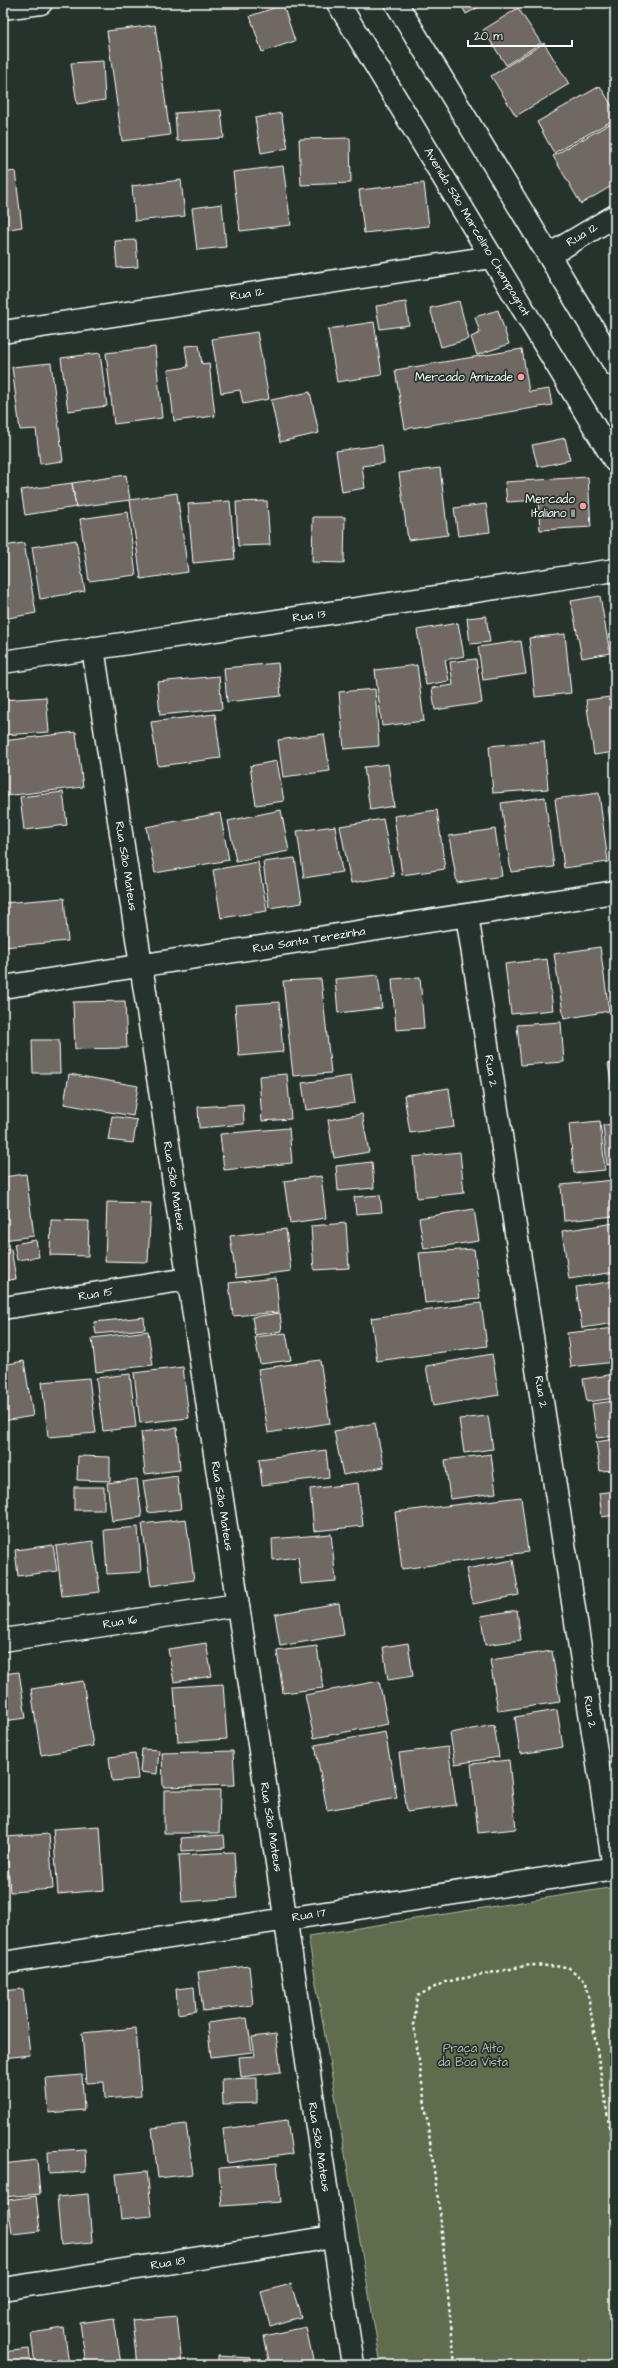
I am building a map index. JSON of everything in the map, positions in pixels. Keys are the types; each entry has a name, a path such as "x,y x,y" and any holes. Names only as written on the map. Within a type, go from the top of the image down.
{"street":[{"path":"3,8 41,3"},
{"name":"Avenida São Marcelino Champagnat","path":"338,3 615,461"},
{"path":"396,3 615,365"},
{"name":"Rua 12","path":"549,255 615,216"},
{"name":"Rua 12","path":"3,332 492,257"},
{"name":"Rua 13","path":"3,662 615,570"},
{"name":"Rua São Mateus","path":"93,648 353,2365"},
{"name":"Rua Santa Terezinha","path":"3,987 615,892"},
{"name":"Rua 2","path":"467,915 615,1868"},
{"name":"Rua 15","path":"3,1308 188,1279"},
{"name":"Rua 16","path":"3,1640 237,1605"},
{"name":"Rua 17","path":"3,1963 615,1868"},
{"name":"Rua 18","path":"3,2289 333,2237"}],"path":[{"path":"455,2365 440,2214 414,2025 418,1996 445,1982 530,1965 568,1967 586,1982 615,2162"}],"green space":[{"name":"Praça Alto da Boa Vista","path":"615,1887 615,2365 381,2365 308,1936"}],"building":[{"path":"460,3 486,3 466,14"},
{"path":"283,5 295,41 262,52 250,16"},
{"path":"518,8 541,43 506,65 483,30"},
{"path":"155,25 170,135 122,141 107,31"},
{"path":"544,43 569,84 516,116 491,76"},
{"path":"103,61 105,100 77,104 71,63"},
{"path":"600,86 615,111 615,119 554,153 537,122"},
{"path":"221,110 224,138 177,141 175,113"},
{"path":"281,113 288,148 261,153 255,118"},
{"path":"615,121 615,184 581,204 553,156"},
{"path":"350,138 351,183 301,185 299,139"},
{"path":"283,166 291,225 240,231 233,172"},
{"path":"15,171 22,227 3,230 3,173"},
{"path":"181,180 185,216 135,221 132,186"},
{"path":"424,183 429,226 364,233 359,190"},
{"path":"222,204 226,247 197,250 192,208"},
{"path":"136,240 138,267 117,268 115,241"},
{"path":"459,301 469,339 441,347 430,308"},
{"path":"406,302 409,325 380,329 376,306"},
{"path":"498,310 509,344 477,355 471,337 480,333 475,317"},
{"path":"374,322 382,375 337,382 328,329"},
{"path":"257,332 269,399 243,404 240,390 221,393 212,339"},
{"path":"199,345 202,364 209,363 215,416 174,421 168,370 188,367 185,346"},
{"path":"155,347 162,418 114,424 106,353"},
{"path":"522,349 529,392 549,389 552,405 405,429 395,370"},
{"path":"100,353 107,406 68,411 61,358"},
{"path":"51,363 63,461 40,464 36,429 20,430 12,367"},
{"path":"310,392 319,433 280,442 271,400"},
{"path":"565,438 570,460 538,467 532,445"},
{"path":"382,445 384,463 362,466 365,488 342,492 336,451"},
{"path":"440,468 448,535 408,540 399,473"},
{"path":"126,475 130,500 76,507 72,483"},
{"path":"588,477 591,527 540,530 538,500 507,502 505,482"},
{"path":"72,483 76,507 25,515 21,490"},
{"path":"177,493 188,572 141,579 130,500"},
{"path":"230,501 235,559 193,563 188,504"},
{"path":"267,501 270,545 238,546 236,502"},
{"path":"486,504 490,532 458,536 454,508"},
{"path":"128,512 136,575 89,581 80,519"},
{"path":"313,517 345,517 344,563 312,562"},
{"path":"76,540 85,591 40,599 32,547"},
{"path":"24,543 36,613 3,619 3,546"},
{"path":"600,596 610,653 582,658 571,601"},
{"path":"486,616 490,642 470,644 467,618"},
{"path":"458,623 464,656 445,660 449,681 426,685 417,630"},
{"path":"565,634 571,693 535,697 529,638"},
{"path":"521,641 526,674 483,680 478,647"},
{"path":"476,659 482,703 435,710 432,688 453,685 450,662"},
{"path":"278,663 281,696 227,702 224,668"},
{"path":"417,665 424,721 382,726 375,670"},
{"path":"219,676 222,709 160,715 157,682"},
{"path":"375,689 379,746 344,749 339,692"},
{"path":"46,697 49,732 3,735 3,700"},
{"path":"610,697 615,734 615,752 594,755 586,700"},
{"path":"215,714 221,758 158,766 151,722"},
{"path":"76,732 83,787 5,796 3,741"},
{"path":"324,734 330,771 283,777 278,740"},
{"path":"544,741 548,789 493,793 489,746"},
{"path":"277,761 284,801 256,805 250,766"},
{"path":"388,764 394,806 370,810 364,767"},
{"path":"63,792 67,825 24,830 20,797"},
{"path":"599,793 608,862 564,868 555,799"},
{"path":"545,797 554,867 511,872 501,803"},
{"path":"615,806 615,856 608,807"},
{"path":"281,810 289,851 236,861 228,821"},
{"path":"437,810 445,869 402,875 394,816"},
{"path":"220,813 229,860 155,873 146,827"},
{"path":"383,819 394,876 351,883 340,826"},
{"path":"335,826 342,872 304,878 297,831"},
{"path":"495,829 502,876 457,883 449,836"},
{"path":"295,858 302,903 269,908 263,862"},
{"path":"258,862 267,911 221,918 213,870"},
{"path":"64,898 68,941 3,947 3,903"},
{"path":"600,947 609,1011 564,1019 554,954"},
{"path":"547,959 553,1010 511,1014 505,964"},
{"path":"378,975 382,1008 338,1013 335,979"},
{"path":"420,977 424,1028 396,1030 392,979"},
{"path":"321,979 331,1073 293,1076 283,981"},
{"path":"125,1001 127,1048 75,1049 73,1002"},
{"path":"279,1002 283,1052 239,1056 235,1005"},
{"path":"561,1022 564,1062 521,1065 517,1025"},
{"path":"3,1032 8,1094 3,1094"},
{"path":"32,1040 59,1040 60,1073 33,1073"},
{"path":"615,1062 615,1103 608,1064"},
{"path":"69,1074 138,1086 133,1116 64,1104"},
{"path":"287,1074 291,1119 262,1121 259,1076"},
{"path":"351,1076 355,1103 306,1110 302,1083"},
{"path":"449,1088 454,1127 410,1133 404,1095"},
{"path":"243,1104 244,1124 199,1128 198,1107"},
{"path":"362,1114 369,1152 334,1158 328,1120"},
{"path":"112,1116 137,1120 133,1143 108,1140"},
{"path":"600,1121 605,1170 574,1173 569,1124"},
{"path":"615,1124 615,1164 607,1165 603,1125"},
{"path":"289,1128 292,1163 224,1170 220,1134"},
{"path":"460,1152 464,1193 417,1198 413,1157"},
{"path":"372,1162 374,1188 338,1191 336,1166"},
{"path":"26,1174 34,1236 3,1240 3,1177"},
{"path":"321,1176 326,1218 290,1223 284,1181"},
{"path":"615,1180 615,1216 564,1221 561,1185"},
{"path":"380,1195 382,1212 356,1214 354,1197"},
{"path":"107,1202 151,1203 148,1262 105,1261"},
{"path":"474,1209 479,1241 424,1249 419,1218"},
{"path":"51,1220 89,1221 88,1256 50,1255"},
{"path":"346,1223 349,1268 314,1270 311,1226"},
{"path":"615,1223 615,1272 569,1279 562,1231"},
{"path":"286,1229 291,1271 236,1278 230,1236"},
{"path":"36,1240 39,1257 17,1260 14,1244"},
{"path":"11,1249 16,1279 3,1281 3,1250"},
{"path":"474,1249 480,1298 425,1303 419,1253"},
{"path":"276,1278 279,1312 233,1316 229,1283"},
{"path":"614,1281 615,1323 582,1328 576,1287"},
{"path":"481,1303 487,1346 377,1361 371,1318"},
{"path":"280,1313 282,1331 255,1335 252,1317"},
{"path":"144,1317 145,1329 96,1334 94,1322"},
{"path":"615,1328 615,1362 571,1367 567,1333"},
{"path":"148,1331 153,1365 96,1372 92,1338"},
{"path":"286,1333 291,1360 260,1364 255,1337"},
{"path":"492,1354 499,1395 433,1406 426,1366"},
{"path":"320,1360 330,1423 268,1433 258,1369"},
{"path":"24,1361 33,1416 3,1421 3,1365"},
{"path":"183,1367 189,1418 140,1423 134,1373"},
{"path":"130,1374 136,1427 103,1431 96,1378"},
{"path":"615,1374 615,1398 587,1402 583,1379"},
{"path":"89,1378 96,1433 48,1437 42,1382"},
{"path":"615,1401 615,1436 597,1438 592,1404"},
{"path":"488,1416 493,1449 464,1453 459,1419"},
{"path":"375,1423 384,1467 343,1475 334,1431"},
{"path":"177,1428 180,1470 145,1474 141,1432"},
{"path":"615,1439 615,1470 600,1471 596,1442"},
{"path":"326,1450 329,1477 262,1485 259,1459"},
{"path":"491,1454 496,1493 450,1499 445,1460"},
{"path":"78,1456 110,1457 110,1481 77,1480"},
{"path":"177,1476 181,1509 148,1513 143,1481"},
{"path":"137,1479 142,1517 112,1521 107,1483"},
{"path":"358,1483 363,1526 314,1531 310,1489"},
{"path":"74,1487 104,1487 104,1510 74,1510"},
{"path":"615,1491 615,1515 602,1517 599,1493"},
{"path":"521,1497 528,1552 402,1569 395,1512"},
{"path":"186,1519 194,1580 151,1586 142,1524"},
{"path":"138,1527 141,1572 107,1574 104,1530"},
{"path":"331,1534 336,1581 301,1584 298,1557 273,1560 272,1539"},
{"path":"93,1541 100,1592 62,1596 56,1546"},
{"path":"53,1545 57,1571 18,1576 15,1550"},
{"path":"615,1552 615,1576 611,1553"},
{"path":"513,1560 519,1595 473,1604 466,1569"},
{"path":"3,1571 7,1597 3,1598"},
{"path":"339,1603 344,1635 280,1646 275,1614"},
{"path":"517,1610 521,1640 485,1645 481,1616"},
{"path":"206,1643 212,1676 174,1682 168,1649"},
{"path":"408,1643 413,1676 388,1680 383,1647"},
{"path":"317,1646 323,1688 283,1693 277,1651"},
{"path":"552,1651 560,1702 498,1711 490,1660"},
{"path":"19,1672 26,1718 3,1721 3,1674"},
{"path":"83,1681 93,1746 41,1755 31,1689"},
{"path":"379,1681 388,1724 314,1738 305,1695"},
{"path":"223,1684 227,1739 178,1742 174,1687"},
{"path":"557,1710 563,1747 520,1754 515,1717"},
{"path":"494,1725 499,1757 455,1764 450,1733"},
{"path":"385,1732 397,1798 327,1810 315,1745"},
{"path":"448,1747 456,1805 407,1812 399,1753"},
{"path":"142,1749 159,1750 157,1774 140,1772"},
{"path":"233,1751 235,1785 163,1787 162,1753"},
{"path":"135,1754 138,1779 112,1781 109,1757"},
{"path":"509,1760 516,1829 478,1833 471,1764"},
{"path":"164,1790 220,1790 219,1833 164,1833"},
{"path":"100,1826 104,1890 58,1894 53,1829"},
{"path":"49,1834 53,1889 10,1892 6,1837"},
{"path":"224,1835 225,1848 182,1851 181,1838"},
{"path":"3,1842 5,1896 3,1896"},
{"path":"234,1852 237,1898 182,1902 179,1855"},
{"path":"249,1966 253,2005 203,2011 198,1972"},
{"path":"194,1987 196,2011 178,2014 176,1989"},
{"path":"23,1989 30,2055 3,2058 3,1991"},
{"path":"247,2018 252,2052 211,2057 207,2023"},
{"path":"136,2028 141,2096 105,2099 104,2082 86,2083 82,2033"},
{"path":"276,2034 281,2072 241,2077 239,2057 255,2056 252,2037"},
{"path":"82,2075 84,2110 49,2113 46,2078"},
{"path":"257,2078 257,2103 223,2104 222,2079"},
{"path":"287,2120 292,2154 227,2163 223,2129"},
{"path":"186,2124 193,2174 158,2178 152,2128"},
{"path":"85,2149 86,2172 49,2174 48,2151"},
{"path":"37,2160 40,2194 3,2197 3,2164"},
{"path":"277,2163 281,2202 222,2206 219,2168"},
{"path":"147,2171 152,2216 121,2219 116,2174"},
{"path":"88,2194 92,2242 61,2245 57,2197"},
{"path":"36,2196 40,2231 12,2234 8,2200"},
{"path":"291,2284 301,2317 270,2326 261,2292"},
{"path":"177,2316 182,2365 137,2365 132,2320"},
{"path":"114,2318 121,2365 86,2365 80,2323"},
{"path":"306,2327 314,2365 270,2365 264,2336"},
{"path":"64,2328 69,2365 35,2365 31,2333"},
{"path":"29,2349 31,2365 3,2365 3,2352"},
{"path":"218,2356 250,2358 249,2365 218,2365"}],"place":[{"name":"Mercado Amizade","path":"521,377"},
{"name":"Mercado Italiano II","path":"583,506"}]}
